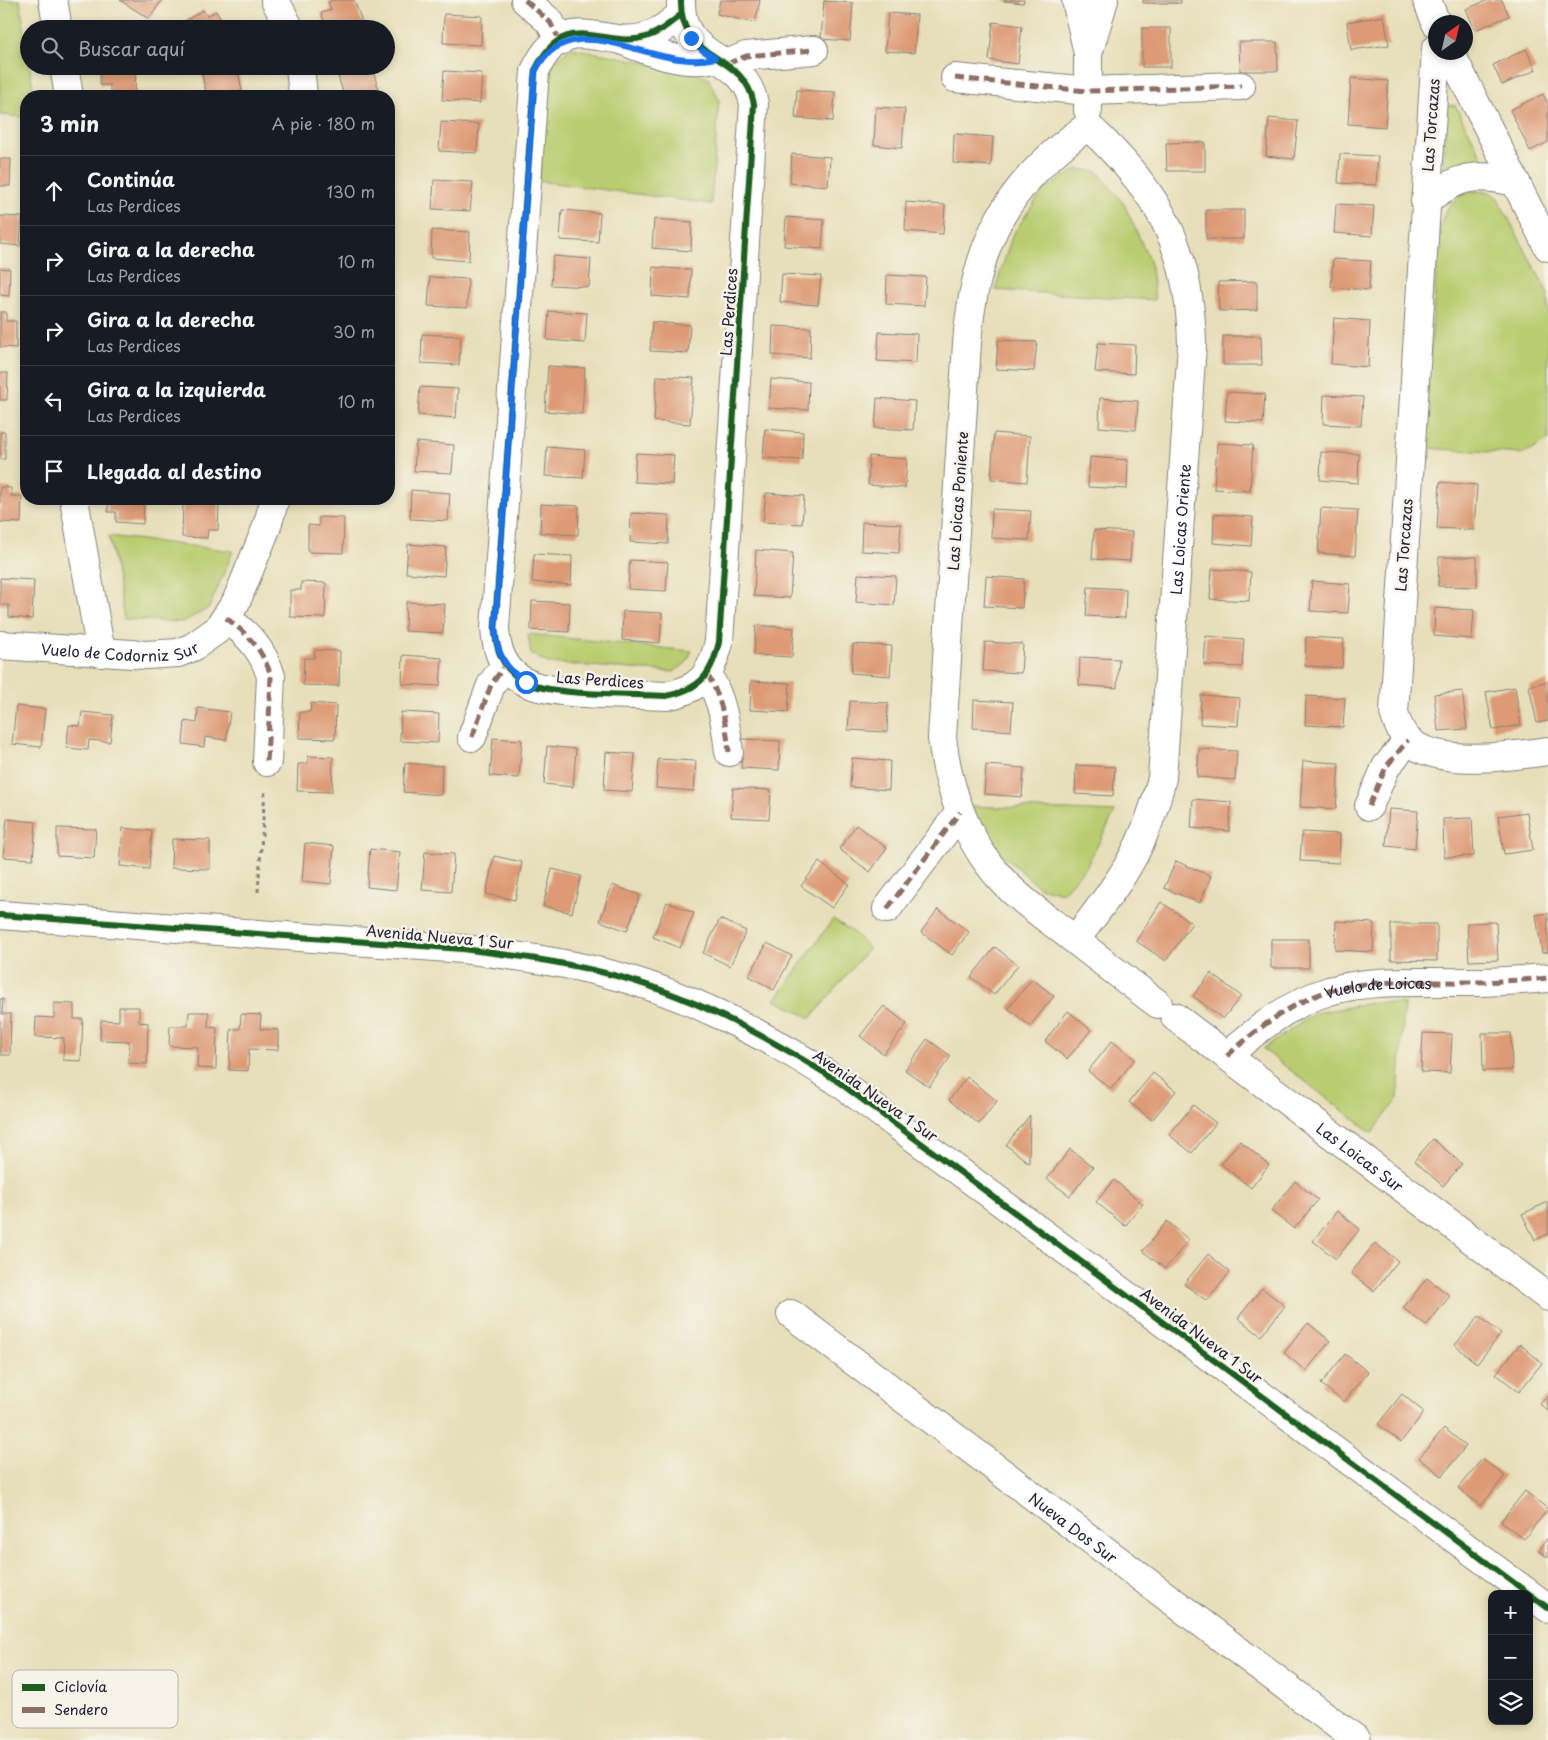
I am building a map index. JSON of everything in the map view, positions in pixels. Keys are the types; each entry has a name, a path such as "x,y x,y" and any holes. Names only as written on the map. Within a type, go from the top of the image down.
{"street":[{"path":"53,0 56,20"},
{"path":"276,0 286,20"},
{"path":"472,737 491,685 505,665 497,648 495,628 533,84 541,59 560,40 550,22 525,0"},
{"path":"1076,0 1088,54 1088,126"},
{"path":"1088,54 1104,0"},
{"path":"1427,0 1433,15"},
{"path":"1435,0 1436,15"},
{"name":"Las Perdices","path":"505,665 526,682 538,687 666,696 681,693 695,686 707,674 716,654 720,630 754,115 752,94 739,73 702,50 691,38 682,7 658,32 646,37 617,38 581,34 560,40"},
{"name":"Las Perdices","path":"617,38 658,54 693,61 721,61"},
{"path":"721,61 746,56 814,50"},
{"name":"Las Torcazas","path":"1408,740 1399,727 1394,713 1393,698 1435,60"},
{"name":"Las Torcazas","path":"1454,60 1548,247"},
{"path":"66,75 68,90"},
{"path":"301,75 302,90"},
{"path":"955,78 1088,91 1241,86"},
{"name":"Las Loicas Poniente","path":"1075,940 1001,879 971,835 960,812 945,762 943,721 967,343 974,284 988,239 1004,210 1024,183 1046,159 1088,126"},
{"name":"Las Loicas Oriente","path":"1075,940 1123,876 1136,854 1156,805 1162,778 1192,345 1192,313 1188,281 1176,244 1163,215 1127,164 1088,126"},
{"name":"Las Torcazas","path":"1425,201 1455,181 1467,178 1487,177 1516,182"},
{"path":"75,505 101,652"},
{"name":"Vuelo de Codorniz Sur","path":"0,645 146,656 178,653 206,640 226,618 246,580 273,505"},
{"path":"226,618 252,640 269,670 271,689 267,762"},
{"path":"707,674 720,703 726,727 729,752"},
{"path":"1369,806 1386,767 1408,740 1433,754 1459,757 1548,750"},
{"path":"887,909 960,812"},
{"name":"Avenida Nueva 1 Sur","path":"0,915 463,949 530,958 607,973 678,997 713,1012 803,1058 836,1080 1548,1608"},
{"name":"Las Loicas Sur","path":"1075,940 1227,1056 1542,1285"},
{"name":"Vuelo de Loicas","path":"1227,1056 1256,1030 1285,1011 1308,999 1349,986 1396,981 1469,982 1548,978"},
{"name":"Nueva Dos Sur","path":"790,1314 1357,1740"}],"path":[{"path":"258,892 267,762"}],"green space":[{"path":"0,0 20,0 23,20 20,20 20,75 31,75 33,90 20,90 20,117 0,115"},
{"path":"571,48 682,69 708,78 719,100 711,204 539,181 548,66"},
{"path":"1455,105 1484,161 1443,170 1447,106"},
{"path":"1078,169 1098,172 1124,204 1150,261 1155,300 995,290 1012,236 1043,190"},
{"path":"1473,191 1489,192 1497,197 1548,293 1548,441 1524,454 1424,448 1439,230 1450,205 1459,197"},
{"path":"109,536 233,551 209,608 183,622 124,619"},
{"path":"528,634 692,651 686,663 674,672 548,663 531,654"},
{"path":"971,806 1115,812 1086,867 1062,893 1039,887 989,843"},
{"path":"833,919 853,932 869,948 811,1018 775,1000"},
{"path":"1378,1002 1404,1004 1398,1099 1372,1133 1263,1049 1315,1013"}],"building":[{"path":"120,0 162,0 149,19"},
{"path":"334,0 354,0 361,20 324,20 321,13 331,10 328,2"},
{"path":"720,0 760,0 755,23 717,14"},
{"path":"1004,0 1024,0 1023,3"},
{"path":"1143,0 1181,0 1181,3 1143,3"},
{"path":"1488,0 1502,0 1509,16 1475,30 1473,15 1469,15 1466,9"},
{"path":"824,1 853,3 850,41 821,39"},
{"path":"203,10 207,16 216,11 222,20 187,20"},
{"path":"888,13 917,15 914,53 885,51"},
{"path":"444,14 482,16 481,45 443,43"},
{"path":"1384,16 1389,45 1351,50 1347,22"},
{"path":"993,22 1022,26 1018,64 989,60"},
{"path":"1142,28 1171,28 1171,67 1142,67"},
{"path":"1239,42 1277,42 1278,71 1240,71"},
{"path":"1526,49 1536,70 1502,85 1493,65"},
{"path":"444,71 482,73 480,103 442,100"},
{"path":"100,75 136,75 135,90 110,90 110,85 100,85"},
{"path":"202,75 239,75 242,90 206,90"},
{"path":"374,75 378,90 342,90 338,76"},
{"path":"1351,78 1388,81 1385,127 1348,124"},
{"path":"797,90 835,92 833,121 795,118"},
{"path":"1543,94 1548,104 1548,142 1530,151 1510,110"},
{"path":"876,107 905,109 902,148 874,145"},
{"path":"1269,118 1298,121 1294,159 1266,156"},
{"path":"441,122 479,124 477,153 439,151"},
{"path":"954,134 993,137 991,166 953,163"},
{"path":"1205,142 1205,171 1167,171 1166,143"},
{"path":"792,154 830,157 828,186 790,183"},
{"path":"1340,154 1378,156 1376,185 1338,183"},
{"path":"0,159 11,159 10,186 0,186"},
{"path":"434,180 473,182 470,211 432,209"},
{"path":"906,202 945,205 943,234 905,231"},
{"path":"1336,204 1374,206 1372,236 1334,233"},
{"path":"562,210 600,213 598,242 560,240"},
{"path":"1206,210 1244,210 1244,239 1206,239"},
{"path":"0,216 20,217 20,246 0,244"},
{"path":"786,217 824,220 822,249 784,246"},
{"path":"654,219 692,222 691,251 652,248"},
{"path":"432,230 470,232 469,261 431,258"},
{"path":"553,256 591,259 589,287 551,285"},
{"path":"1333,259 1371,261 1369,290 1331,287"},
{"path":"653,267 691,270 690,299 652,296"},
{"path":"0,268 10,269 9,296 0,295"},
{"path":"782,274 821,276 818,305 780,302"},
{"path":"887,275 926,277 924,306 886,304"},
{"path":"430,277 468,279 467,308 428,306"},
{"path":"1257,281 1257,310 1219,311 1218,282"},
{"path":"549,311 587,313 585,343 547,340"},
{"path":"0,312 6,312 6,321 16,321 16,348 0,347"},
{"path":"1334,318 1370,321 1368,367 1331,364"},
{"path":"652,322 690,325 688,353 650,351"},
{"path":"773,326 811,328 810,358 772,355"},
{"path":"879,332 917,334 916,363 877,361"},
{"path":"422,334 461,336 459,365 421,363"},
{"path":"1223,336 1261,336 1262,365 1223,365"},
{"path":"998,340 1037,342 1034,371 996,369"},
{"path":"1098,343 1135,345 1134,374 1095,372"},
{"path":"548,366 585,368 582,414 545,411"},
{"path":"0,373 8,373 7,400 0,400"},
{"path":"657,376 694,378 690,424 654,421"},
{"path":"771,379 809,382 808,410 769,408"},
{"path":"420,387 458,389 456,418 418,415"},
{"path":"1227,392 1265,394 1263,423 1225,421"},
{"path":"1324,395 1363,397 1361,426 1323,424"},
{"path":"877,398 915,401 913,430 875,428"},
{"path":"1100,398 1138,401 1136,430 1099,427"},
{"path":"765,429 803,432 802,460 763,458"},
{"path":"0,432 5,432 5,459 0,459"},
{"path":"994,433 1030,436 1027,482 991,479"},
{"path":"416,442 454,445 452,473 414,471"},
{"path":"1217,443 1253,445 1250,491 1214,489"},
{"path":"547,447 585,450 583,478 545,476"},
{"path":"1321,452 1359,454 1358,483 1320,480"},
{"path":"636,453 674,455 672,484 634,482"},
{"path":"869,456 907,459 905,488 868,485"},
{"path":"1090,457 1128,460 1127,489 1088,487"},
{"path":"1440,482 1477,485 1474,530 1437,528"},
{"path":"0,487 11,488 11,496 20,496 21,523 0,522"},
{"path":"411,490 450,493 448,521 410,519"},
{"path":"766,493 804,496 802,524 763,522"},
{"path":"541,504 579,506 578,535 540,533"},
{"path":"108,505 144,505 143,524 116,522 116,512 108,512"},
{"path":"183,505 219,505 218,530 208,530 207,538 182,537"},
{"path":"1321,508 1358,510 1355,556 1318,553"},
{"path":"992,509 1031,511 1029,540 991,538"},
{"path":"631,513 669,515 668,544 630,542"},
{"path":"1214,514 1253,517 1251,546 1213,543"},
{"path":"319,517 344,518 343,553 308,552 308,525 319,526"},
{"path":"862,522 901,524 899,553 861,551"},
{"path":"1094,530 1132,532 1130,561 1092,559"},
{"path":"408,544 446,547 444,576 406,573"},
{"path":"756,550 793,553 790,598 754,596"},
{"path":"534,554 572,556 571,585 532,582"},
{"path":"1439,557 1477,557 1477,587 1438,586"},
{"path":"630,560 668,562 666,591 628,589"},
{"path":"1212,569 1251,572 1249,601 1210,599"},
{"path":"858,574 896,576 894,605 856,602"},
{"path":"986,576 1024,579 1022,608 984,606"},
{"path":"0,578 34,580 32,619 9,617 9,605 0,605"},
{"path":"1312,581 1350,584 1348,613 1310,611"},
{"path":"301,582 326,583 325,618 290,617 290,590 301,590"},
{"path":"1088,587 1126,589 1125,618 1086,616"},
{"path":"532,601 570,603 569,632 531,630"},
{"path":"406,602 445,604 443,633 405,631"},
{"path":"1435,608 1474,610 1472,639 1434,636"},
{"path":"623,611 662,613 660,643 622,640"},
{"path":"756,625 794,628 792,657 754,655"},
{"path":"1206,636 1244,639 1242,667 1204,665"},
{"path":"1306,637 1344,639 1342,668 1305,666"},
{"path":"985,642 1023,644 1021,673 983,671"},
{"path":"853,644 892,646 890,676 851,673"},
{"path":"315,650 340,651 339,686 303,685 304,658 314,658"},
{"path":"403,655 442,658 440,686 402,684"},
{"path":"1080,657 1119,659 1117,688 1079,685"},
{"path":"751,681 790,683 788,712 750,710"},
{"path":"1548,681 1548,721 1537,723 1529,686"},
{"path":"1515,687 1521,725 1493,730 1486,692"},
{"path":"1462,691 1467,729 1438,731 1434,694"},
{"path":"1201,695 1240,698 1238,726 1200,724"},
{"path":"1306,696 1345,698 1343,727 1305,725"},
{"path":"974,700 1013,702 1011,731 973,728"},
{"path":"850,701 888,703 887,732 848,730"},
{"path":"311,703 336,705 335,739 299,738 300,712 310,712"},
{"path":"16,706 45,709 41,747 12,744"},
{"path":"198,708 230,712 226,740 205,737 204,747 183,744 185,721 197,723"},
{"path":"82,712 113,715 110,742 89,740 88,750 66,748 69,725 80,726"},
{"path":"401,712 439,714 438,743 400,741"},
{"path":"493,738 522,740 519,778 490,776"},
{"path":"742,739 780,741 779,770 741,768"},
{"path":"547,746 576,749 573,787 544,784"},
{"path":"1199,749 1237,751 1235,780 1197,777"},
{"path":"606,752 635,754 632,792 604,790"},
{"path":"308,756 333,757 332,792 297,791 298,764 308,764"},
{"path":"852,758 890,761 889,790 850,787"},
{"path":"658,759 696,761 694,791 656,788"},
{"path":"1303,761 1339,763 1336,809 1300,807"},
{"path":"405,763 442,766 441,795 403,792"},
{"path":"986,765 1024,768 1022,797 984,794"},
{"path":"1076,765 1115,767 1113,796 1075,794"},
{"path":"733,788 771,790 769,819 731,817"},
{"path":"1193,799 1231,802 1229,831 1191,828"},
{"path":"1389,809 1418,811 1415,849 1386,846"},
{"path":"1527,812 1533,850 1504,854 1498,816"},
{"path":"1472,818 1474,856 1444,857 1443,819"},
{"path":"7,819 36,822 33,859 3,857"},
{"path":"856,825 887,848 870,872 839,849"},
{"path":"57,828 96,829 94,858 57,856"},
{"path":"123,828 152,831 149,869 120,866"},
{"path":"1302,832 1340,834 1339,863 1300,861"},
{"path":"172,839 210,840 210,869 171,868"},
{"path":"305,843 334,846 331,884 302,881"},
{"path":"370,849 400,852 396,890 367,887"},
{"path":"425,852 454,854 451,892 422,890"},
{"path":"494,856 522,862 515,900 486,894"},
{"path":"1176,861 1211,876 1200,903 1164,888"},
{"path":"819,862 849,884 832,908 801,886"},
{"path":"552,869 581,876 572,913 543,906"},
{"path":"612,885 640,895 627,931 600,921"},
{"path":"667,902 694,913 680,948 653,937"},
{"path":"1161,902 1192,923 1166,961 1136,941"},
{"path":"938,909 969,932 952,955 921,932"},
{"path":"1548,913 1548,952 1542,953 1536,915"},
{"path":"720,919 746,931 730,966 703,953"},
{"path":"1336,921 1374,923 1373,952 1335,950"},
{"path":"1496,922 1498,960 1469,961 1467,923"},
{"path":"1391,924 1437,924 1437,961 1391,960"},
{"path":"1271,939 1309,939 1309,968 1271,968"},
{"path":"767,943 792,956 774,990 749,976"},
{"path":"995,947 1018,965 994,995 971,977"},
{"path":"1211,973 1241,996 1223,1019 1193,996"},
{"path":"1032,979 1054,996 1030,1026 1008,1008"},
{"path":"0,999 3,999 2,1014 11,1014 10,1055 0,1055"},
{"path":"54,1003 74,1004 74,1019 83,1019 81,1061 63,1060 64,1038 35,1037 36,1017 54,1018"},
{"path":"884,1006 907,1024 883,1054 860,1036"},
{"path":"119,1007 139,1007 139,1022 148,1023 147,1064 128,1063 129,1041 100,1040 101,1020 119,1021"},
{"path":"1068,1011 1091,1030 1067,1059 1045,1041"},
{"path":"189,1012 209,1012 208,1027 217,1028 216,1069 197,1068 198,1047 169,1046 170,1026 188,1026"},
{"path":"241,1014 261,1015 260,1029 278,1030 278,1050 249,1049 248,1071 229,1070 231,1029 240,1029"},
{"path":"1423,1033 1452,1034 1450,1073 1421,1072"},
{"path":"1482,1033 1511,1033 1512,1070 1483,1071"},
{"path":"927,1039 951,1056 929,1087 905,1070"},
{"path":"1112,1041 1135,1059 1111,1089 1088,1071"},
{"path":"1153,1073 1176,1091 1152,1120 1129,1102"},
{"path":"967,1077 997,1101 979,1124 949,1100"},
{"path":"1193,1105 1216,1123 1192,1153 1169,1135"},
{"path":"1030,1115 1029,1163 1006,1145"},
{"path":"1433,1139 1462,1164 1443,1186 1414,1161"},
{"path":"1240,1141 1269,1165 1251,1188 1221,1164"},
{"path":"1070,1149 1093,1167 1070,1196 1047,1179"},
{"path":"1114,1180 1143,1204 1125,1226 1096,1202"},
{"path":"1295,1181 1318,1200 1294,1229 1271,1211"},
{"path":"1548,1202 1548,1234 1535,1240 1522,1214"},
{"path":"1337,1211 1360,1229 1336,1259 1313,1241"},
{"path":"1167,1221 1189,1240 1165,1269 1143,1251"},
{"path":"1375,1243 1398,1261 1374,1291 1351,1273"},
{"path":"1208,1254 1230,1272 1207,1301 1184,1284"},
{"path":"1427,1278 1450,1296 1426,1326 1403,1308"},
{"path":"1262,1288 1285,1306 1261,1336 1238,1318"},
{"path":"1479,1316 1501,1334 1477,1364 1455,1345"},
{"path":"1308,1323 1330,1341 1306,1371 1284,1353"},
{"path":"1520,1344 1542,1363 1519,1392 1496,1374"},
{"path":"1345,1354 1368,1372 1344,1402 1321,1384"},
{"path":"1402,1394 1424,1412 1401,1442 1378,1424"},
{"path":"1548,1395 1548,1411 1540,1404"},
{"path":"1444,1428 1466,1446 1442,1476 1419,1458"},
{"path":"1482,1459 1505,1476 1481,1506 1458,1488"},
{"path":"1525,1491 1548,1509 1524,1539 1501,1521"},
{"path":"1548,1537 1548,1557 1539,1551"}],"marked path":[{"path":"525,0 550,22 560,41"},
{"path":"727,64 746,56 814,50"},
{"path":"955,78 1088,91 1241,86"},
{"path":"226,618 254,643 264,658 271,676 267,762"},
{"path":"472,737 491,685 505,665"},
{"path":"707,674 716,692 722,712 729,752"},
{"path":"1369,806 1386,767 1408,740"},
{"path":"887,909 960,812"},
{"path":"1227,1056 1250,1036 1287,1010 1301,1002 1329,991 1364,984 1488,982 1548,978"}],"cycle path":[{"path":"681,0 683,21 690,36 701,47 738,74 748,87 754,104 719,642 712,664 702,679 688,689 666,696 572,692 537,687 518,677 502,659 497,645 495,628 535,71 547,51 559,40 572,35 586,34 630,40 646,37 661,30 682,14"},
{"path":"0,915 463,949 517,956 587,969 636,981 725,1017 781,1047 836,1080 1548,1608"}],"route":[{"path":"526,682 505,665 499,654 495,628 535,71 549,48 560,40 570,36 592,33 617,38 658,54 693,61 715,58 702,50 691,38"}]}
